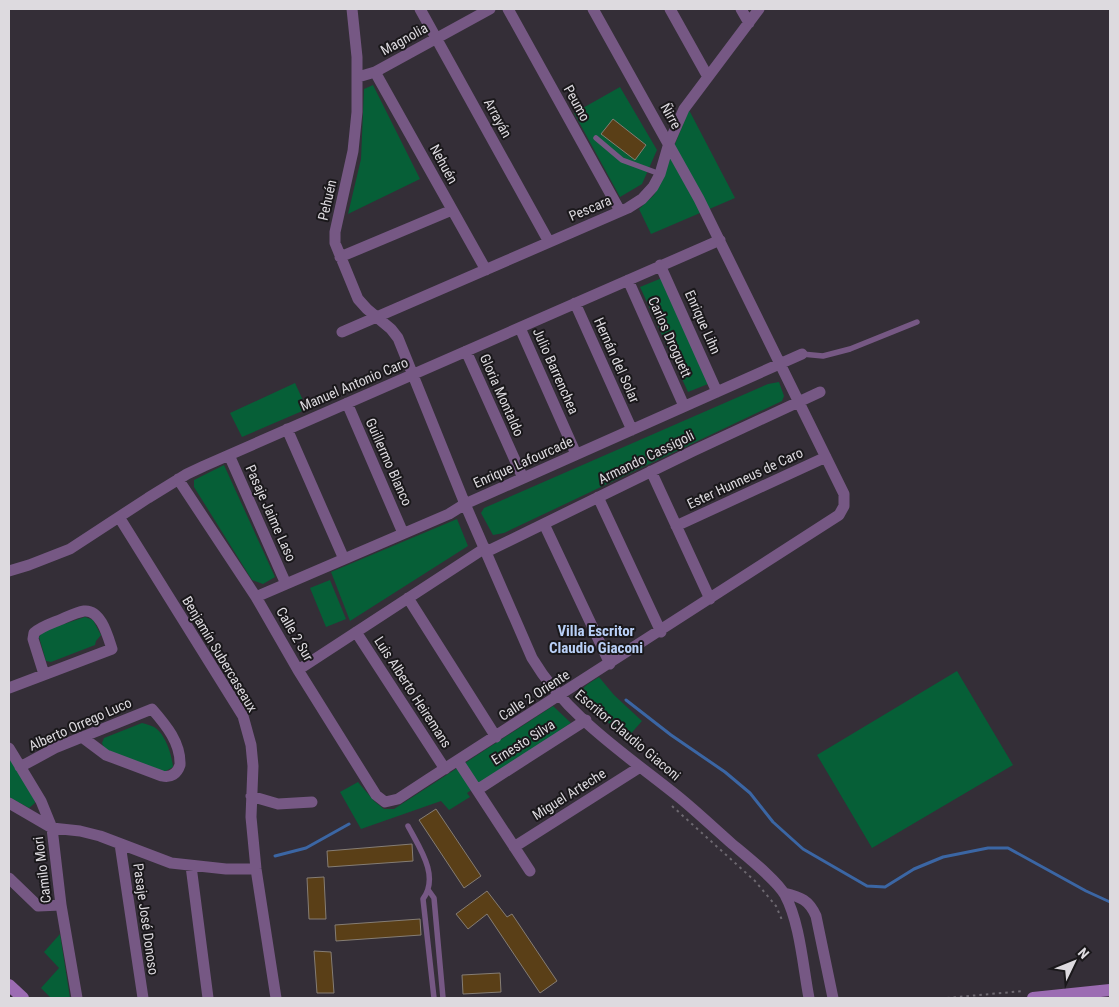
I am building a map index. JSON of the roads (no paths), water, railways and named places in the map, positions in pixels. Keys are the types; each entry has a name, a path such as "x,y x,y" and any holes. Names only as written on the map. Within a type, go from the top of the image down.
{"main road":[{"path":"9,985 23,998"},
{"path":"1033,998 1110,993"}],"street":[{"name":"Pehuén","path":"352,9 358,78 357,112 353,151 335,232 335,243 358,299 391,329 398,338 413,375"},
{"name":"Arrayán","path":"420,9 549,242"},
{"name":"Magnolia","path":"358,78 375,72 490,9"},
{"name":"Peumo","path":"508,9 620,211"},
{"name":"Ñirre","path":"593,9 669,143 720,240 844,494 844,506"},
{"path":"670,9 708,77"},
{"path":"741,9 749,23"},
{"name":"Pescara","path":"342,332 620,211 642,199 660,174 669,143 684,109 759,9"},
{"name":"Nehuén","path":"375,72 486,270"},
{"path":"340,257 452,210"},
{"name":"Manuel Antonio Caro","path":"9,571 70,549 178,479 229,455 720,240"},
{"name":"Enrique Lihn","path":"660,265 717,392"},
{"name":"Carlos Droguett","path":"628,280 684,406"},
{"name":"Hernán del Solar","path":"575,303 632,430"},
{"name":"Julio Barrenchea","path":"520,328 576,454"},
{"name":"Gloria Montaldo","path":"466,351 523,478"},
{"name":"Enrique Lafourcade","path":"256,597 449,514 465,504 802,354"},
{"name":"Escritor Claudio Giaconi","path":"413,375 465,504 532,658 541,673 560,696 586,720 760,868 784,893 792,911 809,998"},
{"name":"Armando Cassigoli","path":"298,670 485,550 544,524 651,471 820,392"},
{"name":"Guillermo Blanco","path":"346,403 403,533"},
{"path":"287,429 344,559"},
{"name":"Pasaje Jaime Laso","path":"229,455 286,584"},
{"name":"Ester Hunneus de Caro","path":"676,526 826,457"},
{"path":"651,471 710,599"},
{"name":"Calle 2 Sur","path":"178,479 256,597 298,670 376,795 386,802"},
{"path":"598,497 660,632"},
{"name":"Calle 2 Oriente","path":"386,802 398,799 660,632 839,516 844,506"},
{"name":"Benjamín Subercaseaux","path":"118,518 243,716 251,746 253,766 250,817 276,998"},
{"path":"544,524 610,664"},
{"path":"408,598 496,737"},
{"path":"9,688 112,649 104,628 95,615 88,611 79,612 41,628 33,636 44,674"},
{"name":"Luis Alberto Heiremans","path":"356,632 445,769"},
{"name":"Alberto Orrego Luco","path":"20,768 55,748 82,737 152,709 168,728 178,750 180,765 177,772 170,776 162,776 106,755 82,737"},
{"name":"Ernesto Silva","path":"477,790 586,720"},
{"name":"Camilo Mori","path":"9,748 41,801 52,828 61,904 76,998"},
{"name":"Luis Alberto Heiremans","path":"458,760 530,871"},
{"name":"Miguel Arteche","path":"514,847 640,767"},
{"path":"250,796 278,804 312,802"},
{"path":"9,803 52,828 80,831 171,864 226,869 256,868"},
{"name":"Pasaje José Donoso","path":"120,844 143,998"},
{"path":"190,866 208,998"},
{"path":"9,878 38,906 61,904"},
{"name":"Escritor Claudio Giaconi","path":"784,893 805,900 812,906 816,916 833,998"}],"lane":[{"path":"596,138 622,160 660,174"},
{"path":"802,354 823,356 850,349 917,322"},
{"path":"408,826 428,864 429,891 434,898 442,998"},
{"path":"429,891 423,899 434,998"},
{"path":"427,945 438,944"},
{"path":"429,962 439,961"}],"waterway":[{"path":"626,700 671,735 725,772 750,793 773,822 803,849 867,886 885,887 914,869 943,857 988,848 1008,848 1086,891 1110,902"},
{"path":"275,856 306,848 349,824"}],"district":[{"name":"Villa Escritor Claudio Giaconi","path":"596,640"}]}
